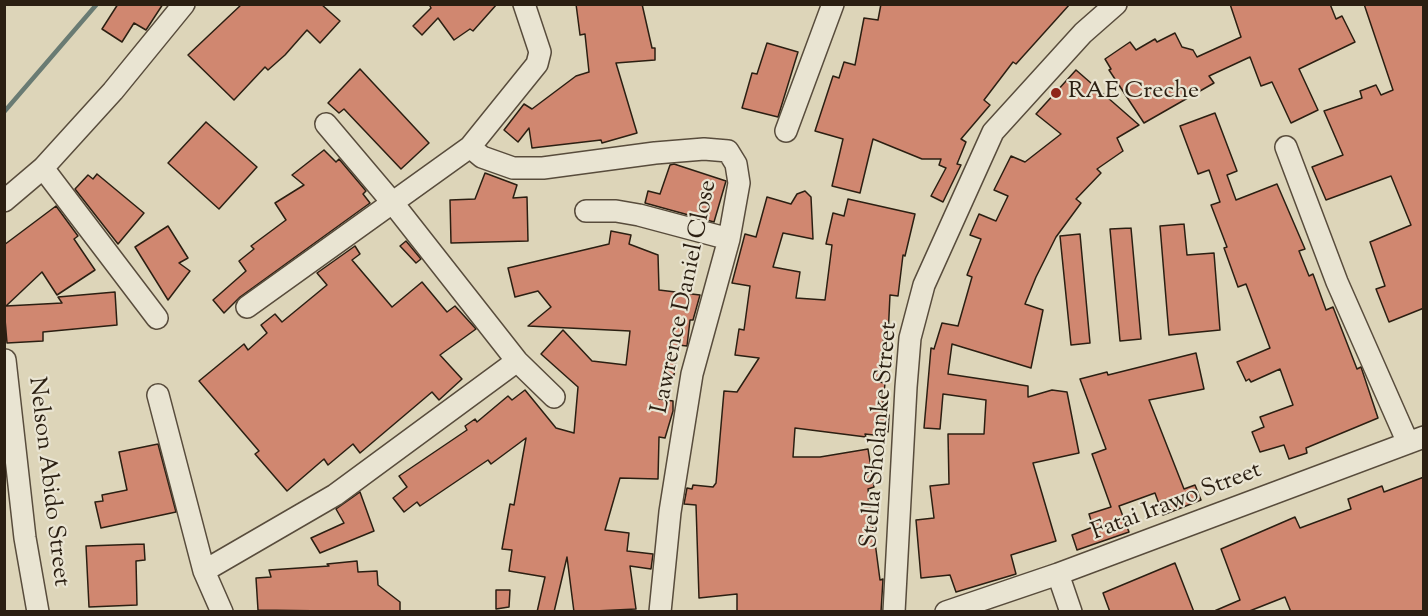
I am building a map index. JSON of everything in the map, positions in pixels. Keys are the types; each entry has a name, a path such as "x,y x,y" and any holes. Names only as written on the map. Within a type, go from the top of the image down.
{"street":[{"path":"4,201 43,168 112,91 184,4"},
{"path":"247,307 470,147 537,64 540,52 524,4"},
{"path":"786,131 834,4"},
{"name":"Stella Sholanke Street","path":"894,612 910,338 924,285 993,132 1083,33 1116,4"},
{"path":"326,124 392,202 517,360 554,397"},
{"name":"Lawrence Daniel Close","path":"470,147 482,157 513,168 543,168 655,153 728,151 736,164 739,183 729,239 692,374 670,512 660,612"},
{"path":"1286,147 1337,282 1416,440"},
{"path":"43,168 157,318"},
{"path":"586,211 616,211 639,215 729,239"},
{"name":"Nelson Abido Street","path":"5,360 26,538 38,612"},
{"path":"204,572 335,495 517,360"},
{"path":"158,395 204,572 213,597 222,612"},
{"name":"Fatai Irawo Street","path":"946,612 1058,574 1416,440"},
{"path":"1058,574 1071,612"}],"building":[{"path":"118,4 163,4 146,30 134,23 122,42 102,29"},
{"path":"242,4 321,4 340,21 320,43 307,30 285,55 268,70 265,67 234,100 188,55"},
{"path":"429,4 497,4 473,31 470,29 454,40 438,18 422,35 413,26 431,8"},
{"path":"576,4 642,4 652,48 655,48 655,60 616,63 637,133 602,143 601,140 532,148 529,128 518,142 504,130 524,104 532,109 576,76 589,72 585,34 580,35"},
{"path":"881,4 1070,4 1016,64 1013,62 984,100 990,105 961,139 966,142 957,164 961,165 943,202 931,196 946,168 939,165 941,159 922,159 873,139 860,193 832,186 843,139 815,131 833,76 839,78 844,62 855,65 864,18 878,20"},
{"path":"1230,4 1330,4 1336,19 1342,16 1355,42 1299,69 1318,110 1291,123 1272,82 1261,86 1250,57 1209,76 1214,83 1144,123 1109,70 1111,69 1105,59 1130,42 1136,50 1155,39 1157,42 1175,33 1182,47 1193,50 1197,57 1241,37"},
{"path":"1364,4 1424,4 1424,308 1389,322 1376,289 1385,286 1370,242 1411,225 1391,176 1326,200 1312,167 1343,155 1324,111 1362,98 1360,91 1376,85 1381,95 1393,90"},
{"path":"767,43 798,52 778,117 742,108 752,73 757,74"},
{"path":"360,69 429,143 401,169 344,109 339,113 328,103"},
{"path":"1076,70 1139,125 1117,138 1123,151 1097,169 1101,173 1076,199 1081,203 1056,237 1036,277 1025,304 1043,310 1031,368 952,344 948,374 1028,386 1028,397 1052,390 1067,392 1079,453 1033,463 1056,541 1011,555 1016,574 956,592 950,575 921,578 916,520 934,518 930,486 949,484 948,434 984,434 986,400 943,394 940,429 924,428 931,348 934,349 942,323 958,326 972,277 967,275 981,239 970,235 979,214 996,221 1008,196 994,190 1011,156 1025,162 1061,134 1036,114"},
{"path":"1215,113 1237,171 1227,175 1236,200 1277,184 1305,249 1299,251 1309,276 1313,274 1326,310 1333,307 1357,369 1361,367 1378,418 1306,448 1307,453 1289,459 1284,445 1260,452 1252,432 1264,427 1260,417 1293,405 1280,369 1251,382 1249,379 1246,381 1237,362 1270,348 1246,284 1238,287 1224,248 1227,247 1211,205 1220,202 1209,170 1198,174 1180,126"},
{"path":"206,122 257,167 219,209 168,163"},
{"path":"324,150 336,162 339,159 366,191 363,194 370,203 240,297 224,313 213,300 246,271 239,261 254,249 251,246 286,220 275,203 304,185 292,175"},
{"path":"674,164 726,181 714,222 645,203 648,191 660,194 670,165"},
{"path":"485,173 517,185 513,198 527,197 528,241 451,243 450,200 475,199"},
{"path":"97,174 144,213 118,244 75,189 88,175 93,179"},
{"path":"805,191 811,197 813,239 783,233 773,267 800,272 796,298 825,300 832,245 826,244 833,213 844,216 848,199 915,214 905,256 903,255 898,296 890,295 888,336 884,336 879,382 885,383 882,414 889,415 888,432 874,430 874,435 865,434 866,437 795,428 793,457 820,457 868,449 874,487 868,489 880,580 883,579 881,612 737,612 737,594 699,598 696,505 684,504 687,488 692,489 693,485 713,487 716,483 724,391 737,392 759,358 735,355 739,329 744,330 750,286 732,283 745,234 756,237 767,197 791,204 797,194"},
{"path":"56,206 78,236 74,239 95,270 57,295 42,272 6,306 62,303 58,297 115,292 117,325 43,332 43,341 7,343 4,307 4,245"},
{"path":"1184,224 1187,255 1214,253 1220,330 1169,335 1160,226"},
{"path":"168,226 188,258 179,263 190,271 168,300 135,247"},
{"path":"1131,228 1141,339 1120,341 1110,229"},
{"path":"611,231 631,235 629,244 658,255 659,290 700,295 693,320 690,320 687,346 678,345 674,375 663,374 659,399 673,401 673,411 665,438 659,437 658,479 620,478 605,530 629,533 627,551 653,554 651,569 630,566 636,609 574,612 567,557 554,612 537,612 545,577 509,571 512,550 502,549 510,504 514,505 526,438 491,464 488,460 420,506 417,502 404,512 393,498 407,487 399,476 467,430 465,426 475,419 477,422 508,396 512,400 525,390 556,428 574,433 578,387 541,354 563,330 592,361 626,365 630,331 528,326 551,307 538,291 515,297 508,268 609,244"},
{"path":"1080,234 1090,343 1071,345 1060,236"},
{"path":"406,241 421,259 416,263 400,246"},
{"path":"355,246 360,254 352,260 392,307 422,282 447,312 455,306 476,329 440,355 462,379 439,400 432,392 360,453 353,444 328,465 324,459 287,491 255,454 259,451 199,381 244,344 248,350 267,333 261,325 275,314 282,322 327,285 317,273"},
{"path":"1196,353 1204,389 1149,400 1184,489 1195,485 1201,500 1163,515 1155,493 1119,506 1129,532 1077,550 1072,535 1093,527 1089,514 1111,507 1092,454 1106,449 1080,379 1107,372 1108,375"},
{"path":"158,444 176,512 101,528 95,502 103,501 102,495 127,490 119,452"},
{"path":"1424,477 1424,612 1291,612 1285,597 1247,612 1212,612 1240,600 1221,549 1295,517 1300,528 1351,509 1348,499 1382,486 1384,492"},
{"path":"360,492 374,531 320,553 311,538 344,523 336,509"},
{"path":"144,544 145,560 136,561 137,605 89,607 86,546"},
{"path":"357,561 358,572 377,571 378,585 400,602 400,612 258,610 256,578 271,577 269,570 329,566 327,564"},
{"path":"1175,563 1194,612 1110,612 1103,593"},
{"path":"496,590 510,590 509,607 496,609"}],"waterway":[{"path":"4,112 97,4"}],"place":[{"name":"RAE Creche","path":"1056,93"}]}
